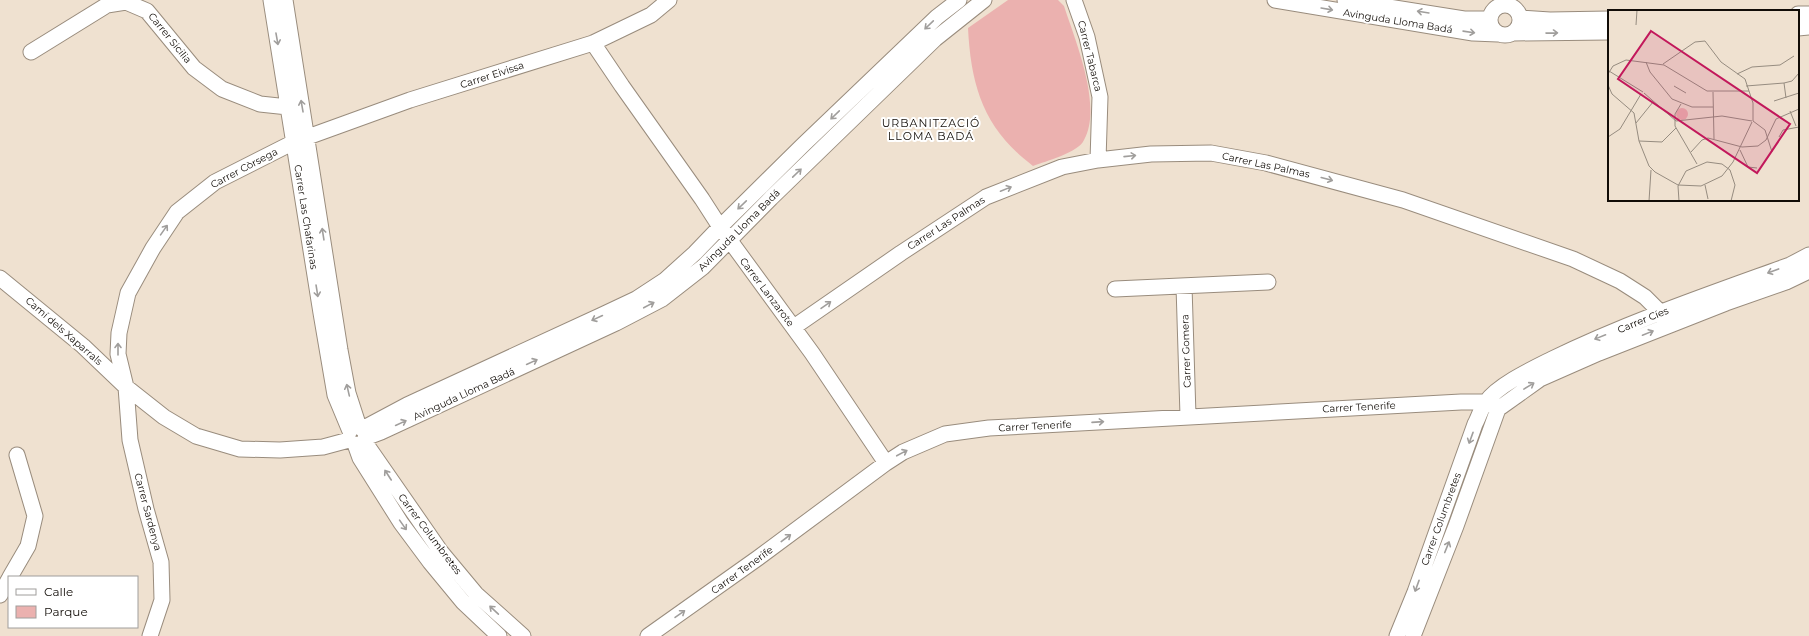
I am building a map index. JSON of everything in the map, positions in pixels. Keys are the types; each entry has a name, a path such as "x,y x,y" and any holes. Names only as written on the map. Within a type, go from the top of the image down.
{"street":[{"name":"Carrer Las Chafarinas","path":"271,0 288,107 300,139"},
{"name":"Carrer Las Chafarinas","path":"285,0 300,139 335,395 358,436"},
{"name":"Carrer Eivissa","path":"300,139 410,100 593,43 651,15 669,0"},
{"name":"Avinguda Lloma Badá","path":"358,436 407,405 636,299 665,280 695,253 937,17 960,0"},
{"name":"Avinguda Lloma Badá","path":"358,436 381,432 609,326 662,298 703,267 935,39 984,0"},
{"name":"Carrer Tabarca","path":"1074,0 1087,37 1100,97 1098,160"},
{"name":"Avinguda Lloma Badá","path":"1275,0 1473,33 1505,34 1608,32"},
{"name":"Avinguda Lloma Badá","path":"1345,0 1361,1 1464,19 1495,9"},
{"name":"Carrer Sicilia","path":"31,52 107,5 126,2 147,11 194,68 222,89 260,104 288,107"},
{"path":"1518,10 1518,27 1505,34 1492,28 1495,9 1506,5 1550,20 1608,19"},
{"path":"1799,28 1809,27"},
{"name":"Carrer Lanzarote","path":"593,43 702,199 729,241 794,327 886,463"},
{"name":"Carrer Còrsega","path":"126,387 118,354 119,333 128,293 153,248 177,212 215,182 300,139"},
{"name":"Carrer Las Palmas","path":"794,327 901,253 986,197 1062,166 1151,154 1211,153 1266,163 1410,202 1573,259 1620,281 1645,297 1660,312 1668,325"},
{"name":"Carrer Cíes","path":"1492,405 1506,384 1537,366 1581,345 1660,312 1790,265 1809,255"},
{"name":"Carrer Cíes","path":"1492,405 1540,379 1599,353 1668,325 1786,282 1809,271"},
{"name":"Camí dels Xaparrals","path":"0,278 83,346 126,387"},
{"path":"1115,289 1268,282"},
{"name":"Carrer Gomera","path":"1184,286 1188,416"},
{"path":"126,387 164,417 196,436 240,449 280,450 323,447 358,436"},
{"name":"Carrer Sardenya","path":"126,387 130,440 146,509 161,562 162,600 150,636"},
{"name":"Carrer Columbretes","path":"1397,636 1415,592 1476,424 1492,405"},
{"name":"Carrer Columbretes","path":"1413,636 1456,526 1492,405"},
{"name":"Carrer Tenerife","path":"648,636 758,558 886,463 903,452 945,434 989,428 1188,416 1492,405"},
{"name":"Carrer Columbretes","path":"358,436 360,458 402,523 430,562 463,602 499,636"},
{"name":"Carrer Columbretes","path":"358,436 441,552 476,594 523,636"},
{"path":"11,576 28,546 35,516 18,455"},
{"path":"0,595 8,581"}],"green space":[{"path":"1008,0 1058,0 1064,6 1080,54 1089,92 1089,126 1081,145 1069,153 1033,166 1016,152 992,122 983,105 977,88 973,69 968,28"}],"district":[{"name":"URBANITZACIÓ LLOMA BADÁ","path":"931,129"}]}
